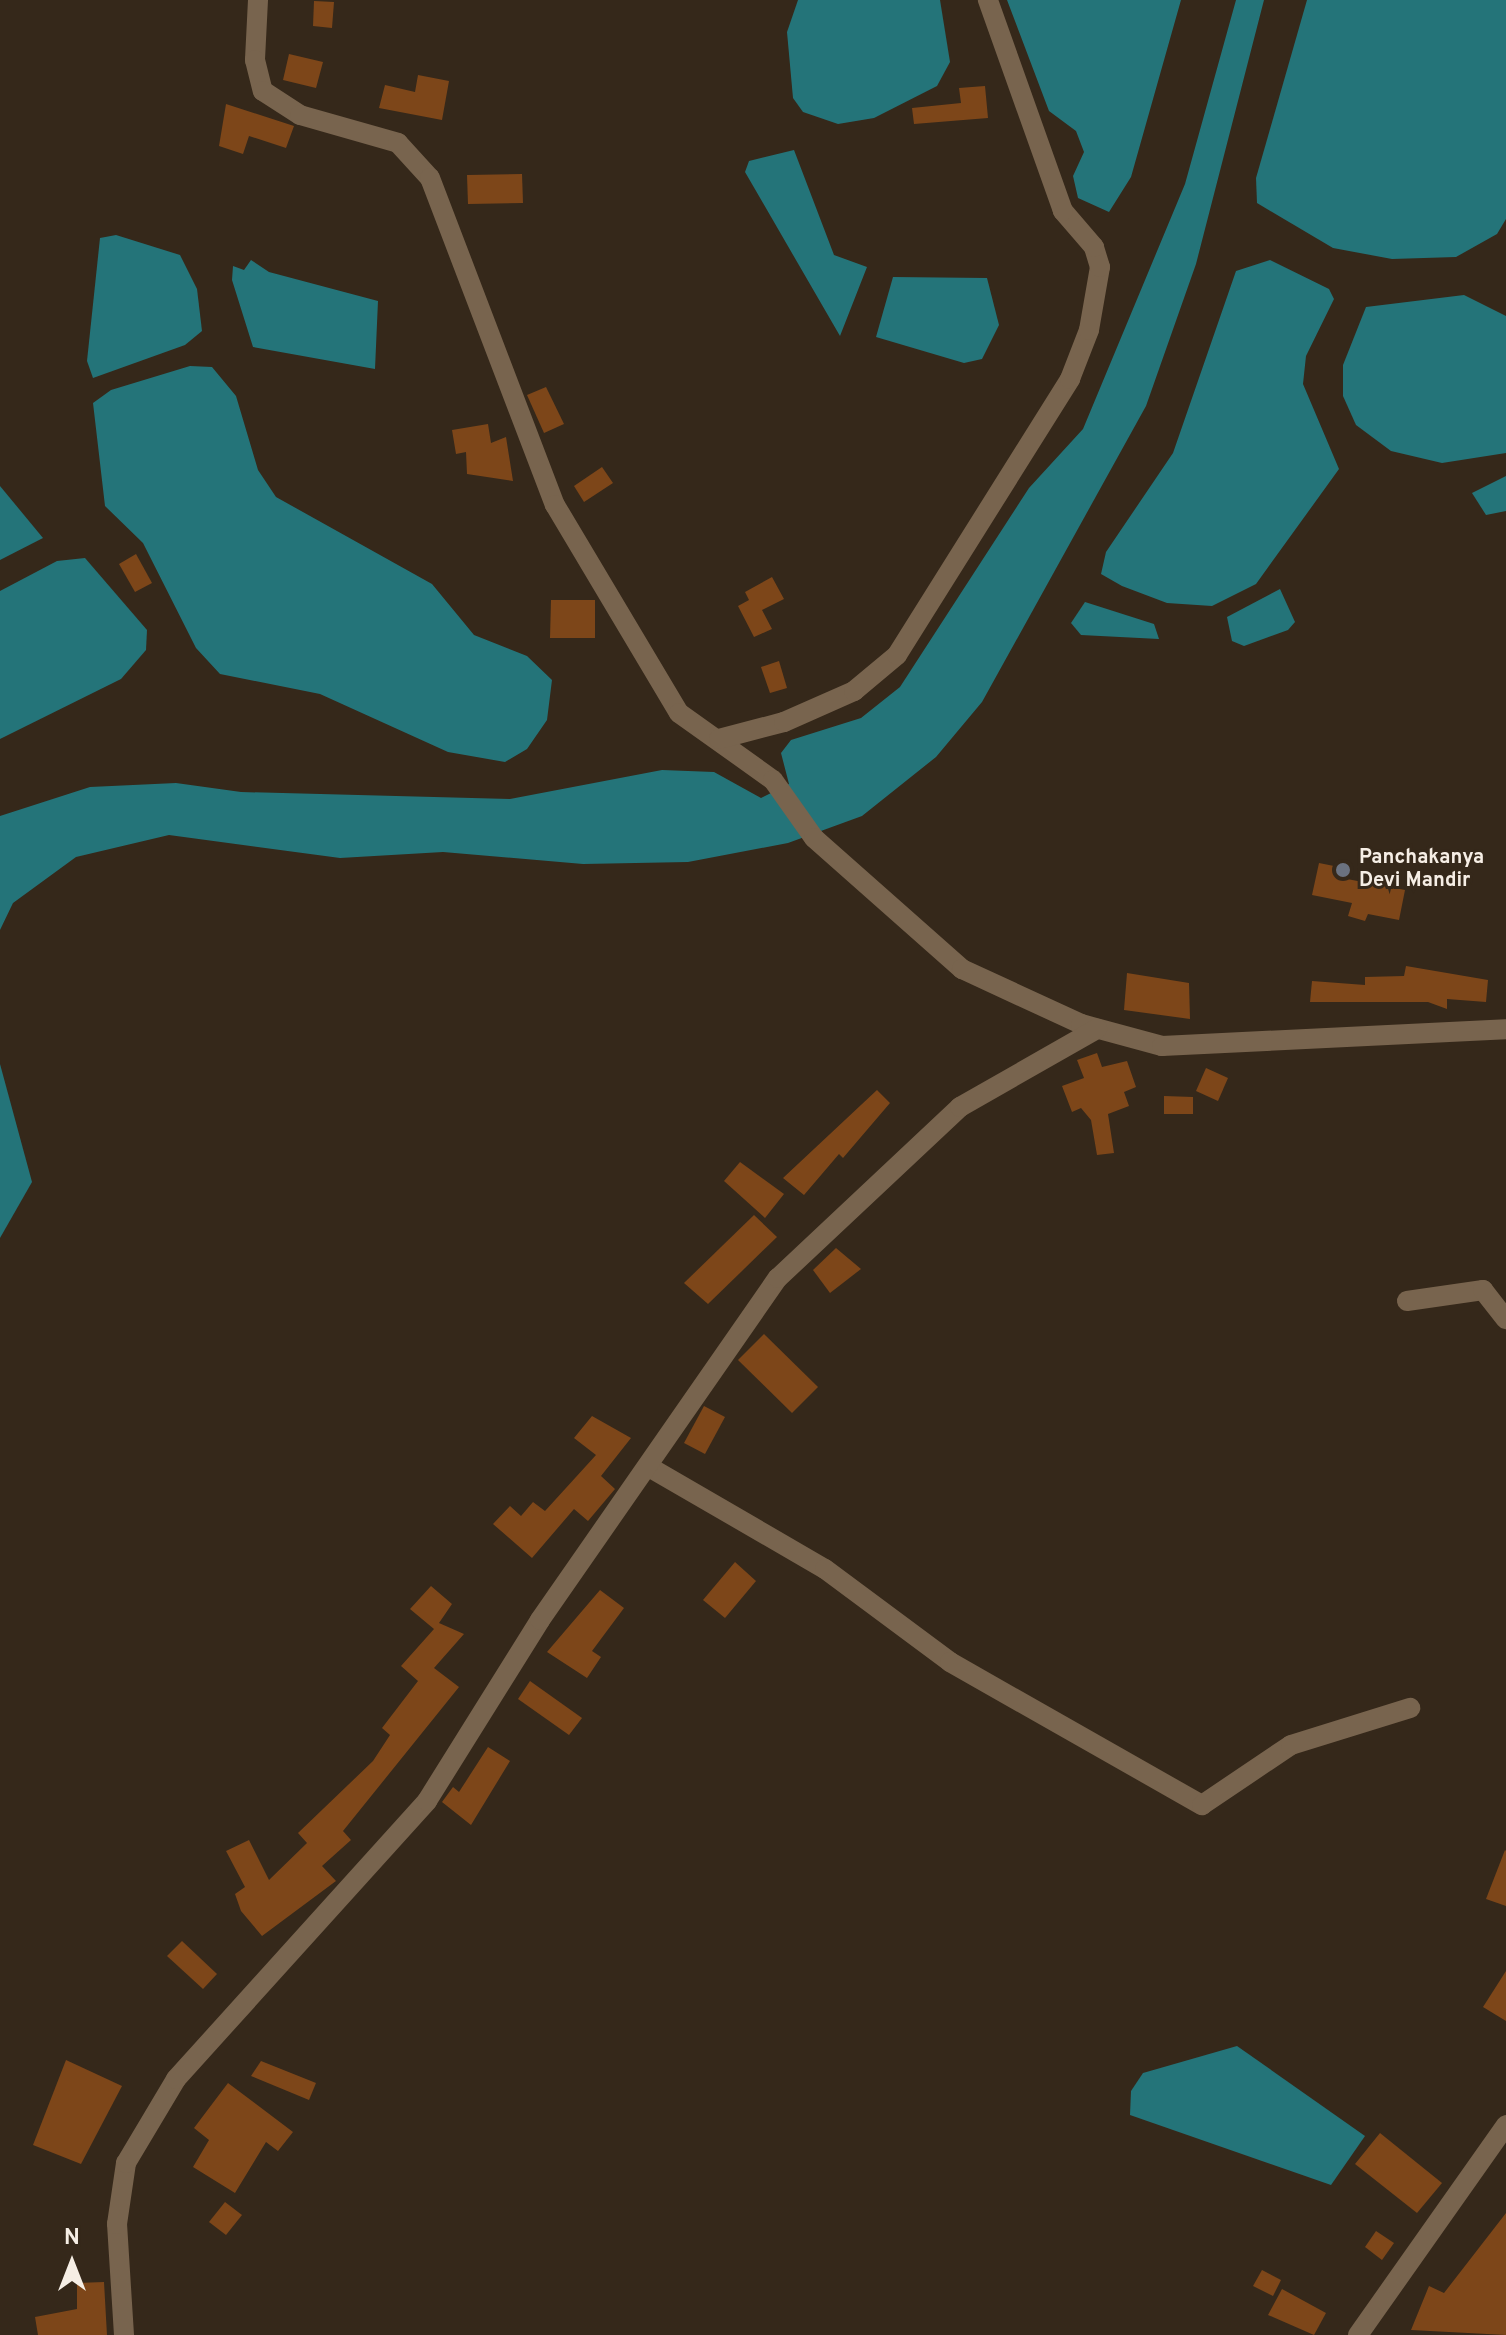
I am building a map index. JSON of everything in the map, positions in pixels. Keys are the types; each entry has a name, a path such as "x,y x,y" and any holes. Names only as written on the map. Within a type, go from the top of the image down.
{"street":[{"path":"258,0 255,60 263,91 300,115 398,143 430,178 555,505 679,713 773,780 814,838 962,969 1097,1029 1162,1046 1506,1029"},
{"path":"719,739 784,722 854,691 897,655 1070,379 1089,330 1100,267 1094,247 1063,211 988,0"},
{"path":"124,2335 117,2224 126,2163 176,2079 427,1801 540,1620 778,1278 960,1107 1097,1029"},
{"path":"1407,1301 1483,1290 1506,1319"},
{"path":"649,1467 825,1569 964,1671 1202,1805 1291,1745 1410,1708"},
{"path":"1358,2335 1506,2125"}],"water":[{"path":"798,0 940,0 950,62 937,86 874,118 838,124 803,112 793,98 787,32"},
{"path":"1007,0 1181,0 1131,177 1109,212 1078,198 1073,176 1084,152 1076,131 1049,111"},
{"path":"1236,0 1264,0 1196,264 1146,406 982,702 936,757 862,816 788,843 688,862 583,864 443,852 340,858 169,835 76,857 13,903 0,930 0,816 90,787 176,783 241,792 510,799 662,770 714,772 761,798 789,784 781,753 791,740 861,718 900,687 1029,488 1083,429 1185,184"},
{"path":"1307,0 1506,0 1506,219 1497,234 1456,257 1392,259 1333,248 1257,203 1256,178"},
{"path":"794,150 834,255 867,267 840,336 745,172 749,161"},
{"path":"116,235 180,255 197,289 202,331 185,345 93,378 87,361 100,238"},
{"path":"251,260 269,272 378,301 375,369 253,347 232,280 233,266 244,270"},
{"path":"1270,260 1329,289 1334,299 1306,356 1303,384 1339,469 1256,584 1212,606 1167,603 1122,586 1101,574 1106,552 1173,453 1236,271"},
{"path":"893,277 987,278 999,325 982,359 964,363 876,337"},
{"path":"1464,295 1506,316 1506,453 1442,463 1391,451 1356,425 1343,396 1343,365 1366,307"},
{"path":"190,366 212,367 236,396 258,470 276,497 432,584 474,635 527,656 552,680 547,720 527,749 505,762 448,752 320,694 220,674 196,648 143,543 105,506 93,403 111,390"},
{"path":"1506,476 1506,511 1486,515 1472,493"},
{"path":"0,486 43,538 0,560"},
{"path":"85,558 147,630 146,650 121,679 0,739 0,591 57,561"},
{"path":"1280,589 1295,622 1288,630 1244,646 1232,641 1227,617"},
{"path":"1085,602 1154,624 1159,639 1081,635 1071,623"},
{"path":"0,1064 32,1182 0,1238"},
{"path":"1237,2046 1365,2136 1331,2185 1130,2115 1131,2091 1143,2073"}],"building":[{"path":"314,1 334,2 332,28 313,26"},
{"path":"289,54 323,62 316,88 283,80"},
{"path":"418,75 449,81 442,120 379,108 385,85 415,92"},
{"path":"985,86 988,118 914,124 912,108 961,103 959,88"},
{"path":"226,104 294,126 286,148 249,136 243,154 219,146"},
{"path":"522,174 523,203 468,204 467,175"},
{"path":"546,387 564,424 544,433 527,395"},
{"path":"488,424 491,443 506,437 513,481 467,474 466,452 456,454 452,430"},
{"path":"602,467 613,483 584,502 574,486"},
{"path":"136,554 152,583 135,592 119,564"},
{"path":"772,577 784,599 762,610 772,629 754,637 738,606 749,600 745,592"},
{"path":"551,600 595,600 595,638 550,638"},
{"path":"779,661 787,688 770,693 761,667"},
{"path":"1319,863 1349,869 1347,879 1405,890 1399,920 1368,914 1365,921 1348,916 1352,903 1312,895"},
{"path":"1406,966 1488,980 1486,1002 1447,999 1447,1009 1428,1002 1310,1002 1312,981 1365,985 1365,977 1404,976"},
{"path":"1127,973 1189,983 1190,1019 1124,1010"},
{"path":"1097,1053 1102,1067 1127,1061 1136,1087 1124,1092 1129,1106 1108,1114 1114,1153 1097,1155 1091,1120 1081,1108 1072,1112 1062,1086 1084,1078 1077,1060"},
{"path":"1206,1068 1228,1078 1218,1101 1196,1091"},
{"path":"877,1090 890,1103 843,1158 839,1154 804,1195 783,1178"},
{"path":"1164,1096 1193,1097 1193,1114 1164,1114"},
{"path":"740,1162 784,1194 765,1218 724,1181"},
{"path":"754,1215 777,1237 708,1304 684,1283"},
{"path":"836,1248 861,1269 830,1293 813,1270"},
{"path":"764,1334 818,1387 792,1413 738,1360"},
{"path":"704,1406 725,1417 705,1454 684,1443"},
{"path":"592,1416 631,1438 601,1476 615,1489 588,1521 574,1509 532,1558 493,1524 510,1506 521,1516 533,1502 545,1511 596,1455 574,1438"},
{"path":"735,1562 756,1581 725,1618 703,1600"},
{"path":"431,1586 452,1604 439,1623 464,1634 434,1668 459,1687 343,1831 351,1840 322,1866 336,1881 262,1936 241,1911 235,1894 245,1887 226,1851 249,1840 269,1880 307,1843 298,1833 373,1761 390,1735 382,1728 418,1681 401,1666 434,1629 410,1609"},
{"path":"600,1590 624,1608 592,1651 601,1657 587,1678 547,1652"},
{"path":"530,1681 582,1718 569,1735 518,1699"},
{"path":"488,1747 510,1761 471,1825 442,1802 453,1787 459,1792"},
{"path":"1506,1851 1506,1906 1486,1899"},
{"path":"182,1941 217,1974 203,1989 167,1956"},
{"path":"1506,1971 1506,2021 1483,2007"},
{"path":"66,2060 122,2086 81,2164 33,2145"},
{"path":"261,2061 316,2083 309,2100 251,2076"},
{"path":"228,2083 293,2132 278,2151 266,2142 235,2193 193,2167 209,2140 194,2128"},
{"path":"1380,2133 1442,2183 1417,2213 1355,2164"},
{"path":"225,2202 242,2215 226,2235 209,2222"},
{"path":"1506,2213 1506,2335 1411,2330 1429,2286 1444,2293"},
{"path":"1376,2231 1394,2243 1382,2260 1365,2247"},
{"path":"1262,2270 1281,2280 1273,2296 1253,2286"},
{"path":"104,2282 107,2335 38,2335 35,2317 77,2309 77,2283"},
{"path":"1282,2289 1326,2313 1314,2335 1268,2315"}],"place":[{"name":"Panchakanya Devi Mandir","path":"1343,870"}]}
